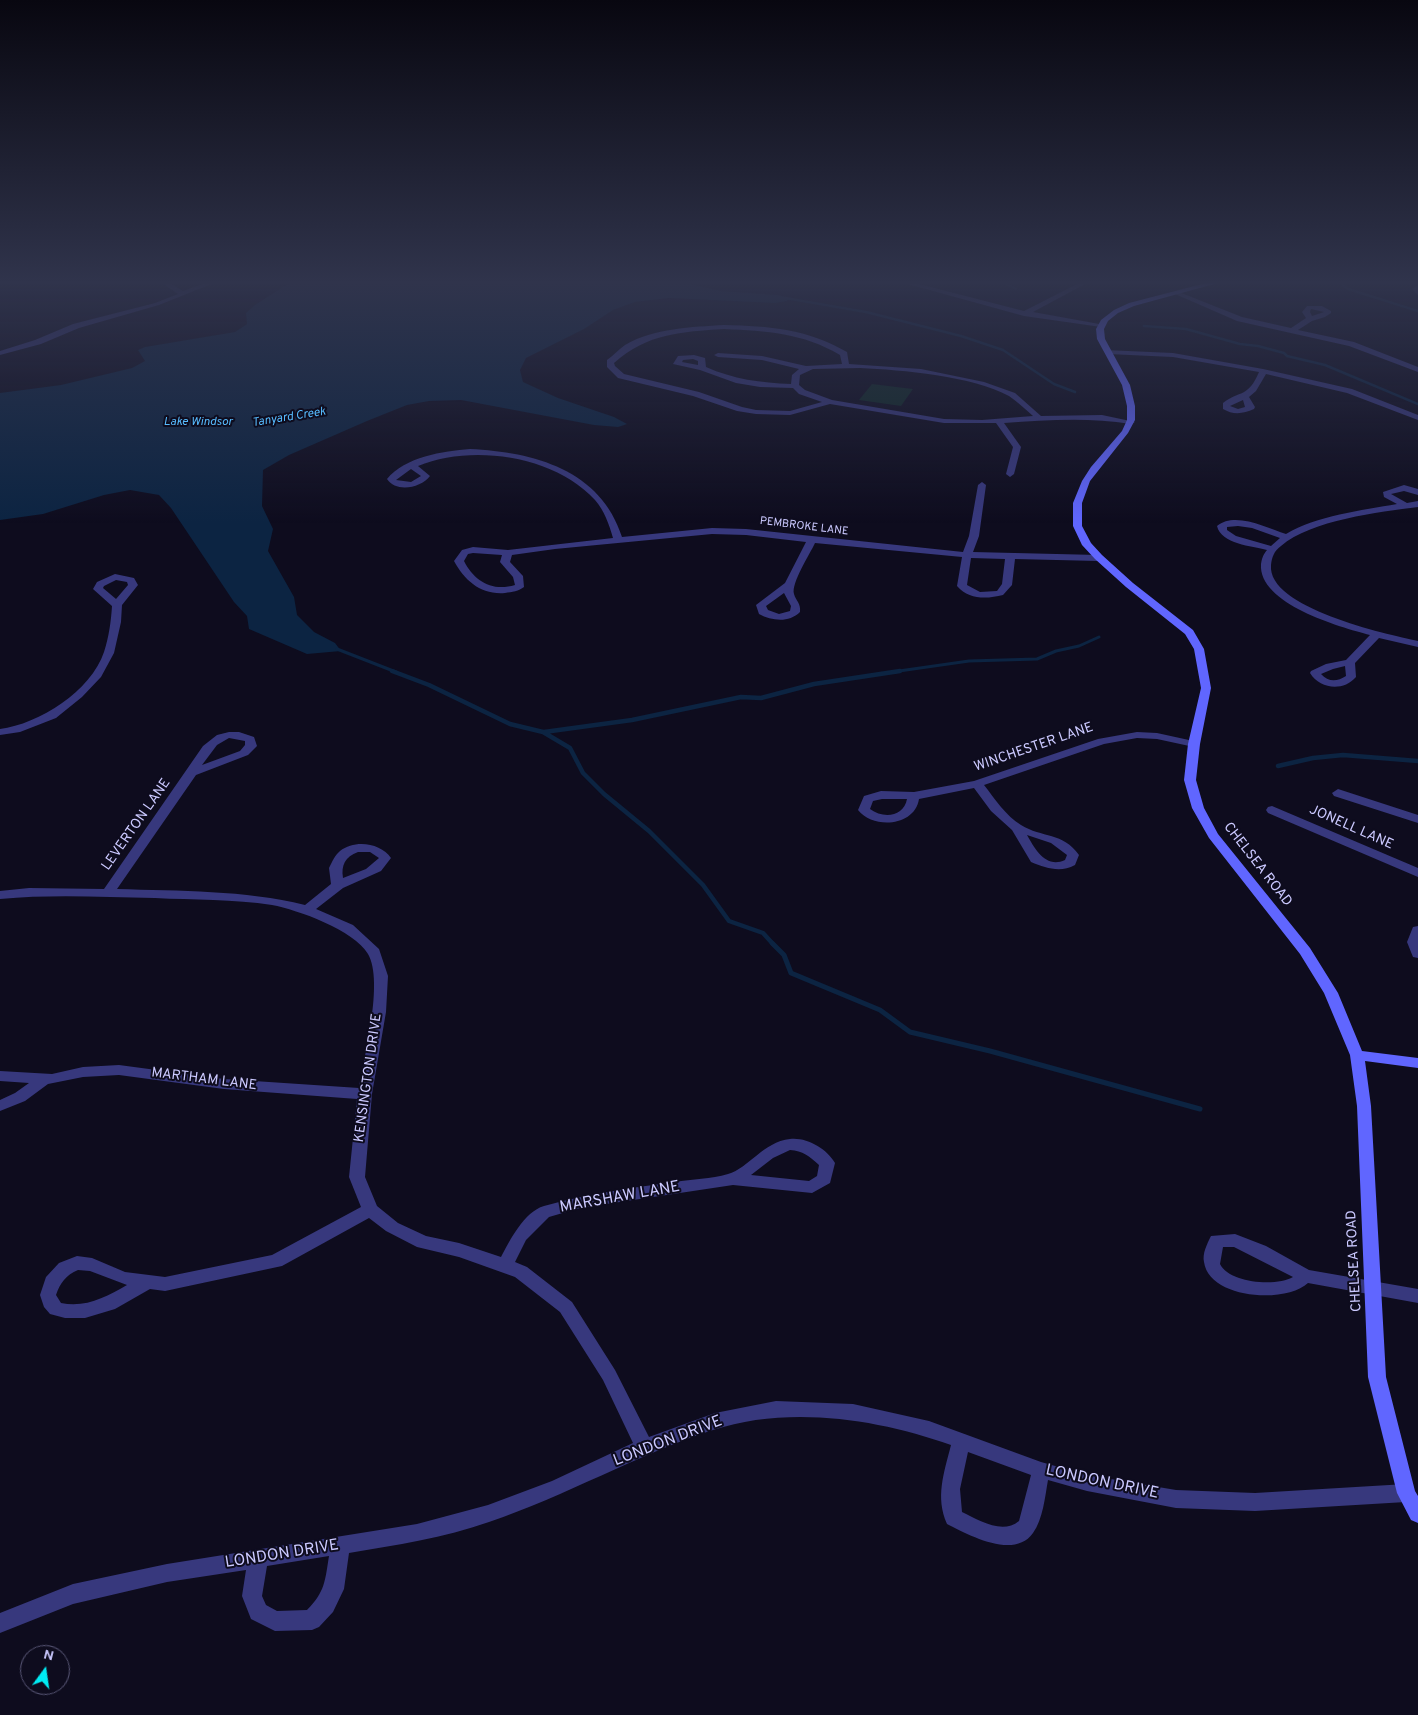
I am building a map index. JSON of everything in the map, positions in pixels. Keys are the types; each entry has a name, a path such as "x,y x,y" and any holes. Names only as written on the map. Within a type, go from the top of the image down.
{"street":[{"path":"610,363 610,367 621,376 696,394 740,409 756,412 790,413 830,402"},
{"path":"791,363 805,368 846,366 923,371 1001,390 1022,401 1038,417"},
{"path":"702,368 720,376 745,382 773,386 795,386 802,392 830,402 944,421 1094,417 1131,422 1131,398 1115,363"},
{"path":"1218,363 1263,370 1349,391 1418,418"},
{"path":"1400,363 1418,370"},
{"path":"795,386 794,378 797,373 805,368"},
{"path":"1246,397 1259,381 1263,370"},
{"path":"998,421 1017,447 1010,474"},
{"name":"CHELSEA ROAD","path":"1131,422 1093,468 1081,489 1075,518 1080,536 1098,558 1189,632 1200,648 1206,688 1194,744 1190,780 1198,808 1213,835 1305,951 1331,993 1357,1054 1364,1106 1371,1289 1377,1377 1406,1493 1418,1514"},
{"path":"412,466 439,456 466,452 510,456 547,466 581,483 594,494 611,516 618,539"},
{"path":"982,484 974,536 967,554 962,586 966,590 982,596 1000,593 1007,585 1010,557"},
{"path":"1406,506 1387,495 1387,492 1404,488 1418,492"},
{"path":"1418,504 1338,518 1287,538 1272,549 1266,558 1265,572 1272,586 1280,593 1316,614 1376,635 1418,644"},
{"path":"1272,549 1233,538 1222,531 1222,526 1232,524 1248,525 1287,538"},
{"name":"PEMBROKE LANE","path":"508,553 505,562 518,576 520,584 519,587 506,591 488,590 476,584 459,561 466,552 473,550 508,553 618,539 712,531 746,532 884,548 967,554 1010,557 1098,558"},
{"path":"789,585 812,540"},
{"path":"0,732 16,730 52,716 78,695 97,675 109,653 116,622 117,605"},
{"path":"1350,662 1376,635"},
{"name":"LEVERTON LANE","path":"108,893 210,744 219,738 241,735 250,739 251,746 244,753 191,774"},
{"name":"WINCHESTER LANE","path":"914,796 977,784 1102,741 1137,735 1158,736 1194,744"},
{"path":"977,784 995,808 1016,828"},
{"path":"1338,793 1418,819"},
{"name":"JONELL LANE","path":"1272,810 1418,873"},
{"path":"307,910 338,885"},
{"name":"KENSINGTON DRIVE","path":"0,895 29,892 108,893 207,896 272,901 307,910 348,928 374,952 381,976 379,1012 365,1094 357,1177 370,1210"},
{"path":"1418,930 1414,942 1418,954"},
{"path":"1357,1054 1418,1063"},
{"name":"MARTHAM LANE","path":"0,1076 44,1079 83,1072 119,1070 224,1084 365,1094"},
{"name":"MARTHAM LANE","path":"0,1106 20,1097 44,1079"},
{"name":"MARSHAW LANE","path":"505,1265 520,1236 544,1212 580,1202 733,1179 812,1188 824,1179 827,1163 819,1154 806,1146 791,1143 776,1149 760,1159 751,1169 733,1179"},
{"path":"147,1282 109,1304 85,1311 56,1309 50,1302 48,1295 52,1282 65,1268 77,1263 92,1265 123,1278 165,1284 276,1261 370,1210 392,1227 423,1242 459,1250 521,1272 566,1307 609,1375 644,1447"},
{"path":"1305,1276 1296,1284 1280,1287 1260,1289 1237,1285 1220,1276 1212,1265 1213,1251 1217,1241 1235,1240 1260,1251 1305,1276 1418,1296"},
{"name":"LONDON DRIVE","path":"0,1623 73,1594 167,1573 417,1533 488,1514 559,1487 644,1447 715,1421 776,1409 853,1412 929,1430 962,1440 1041,1470 1088,1483 1176,1499 1255,1502 1406,1493"},
{"path":"962,1440 949,1494 949,1506 954,1518 995,1536 1014,1535 1026,1527 1041,1470"},
{"path":"258,1558 252,1596 258,1612 275,1622 312,1620 326,1605 334,1589 340,1546"}],"green space":[{"path":"872,384 913,389 901,406 859,400"}],"water":[{"name":"Lake Windsor","path":"141,363 523,363 520,370 523,382 558,398 614,417 627,424 618,427 594,425 461,400 429,401 407,405 367,421 289,455 263,470 262,506 273,529 268,551 294,597 297,615 314,632 335,643 341,651 307,654 249,629 247,616 234,602 171,508 159,495 130,490 104,495 43,514 0,520 0,393 61,385 132,368"}],"waterway":[{"path":"1023,363 1054,384 1075,392"},
{"path":"1317,363 1418,404"},
{"path":"892,672 969,661 1037,659 1056,651 1079,646 1099,637"},
{"path":"337,649 396,672"},
{"path":"392,671 429,685 510,724 543,732 570,748 583,773 604,794 649,831 703,885 729,921 763,933 773,944"},
{"path":"544,732 632,720 741,697 761,698 814,684 900,671"},
{"path":"1278,766 1313,758 1343,755 1418,761"},
{"path":"773,944 784,955 791,973 880,1010 910,1032 990,1051 1200,1109"}],"water label":[{"name":"Tanyard Creek","path":"289,418"}]}
